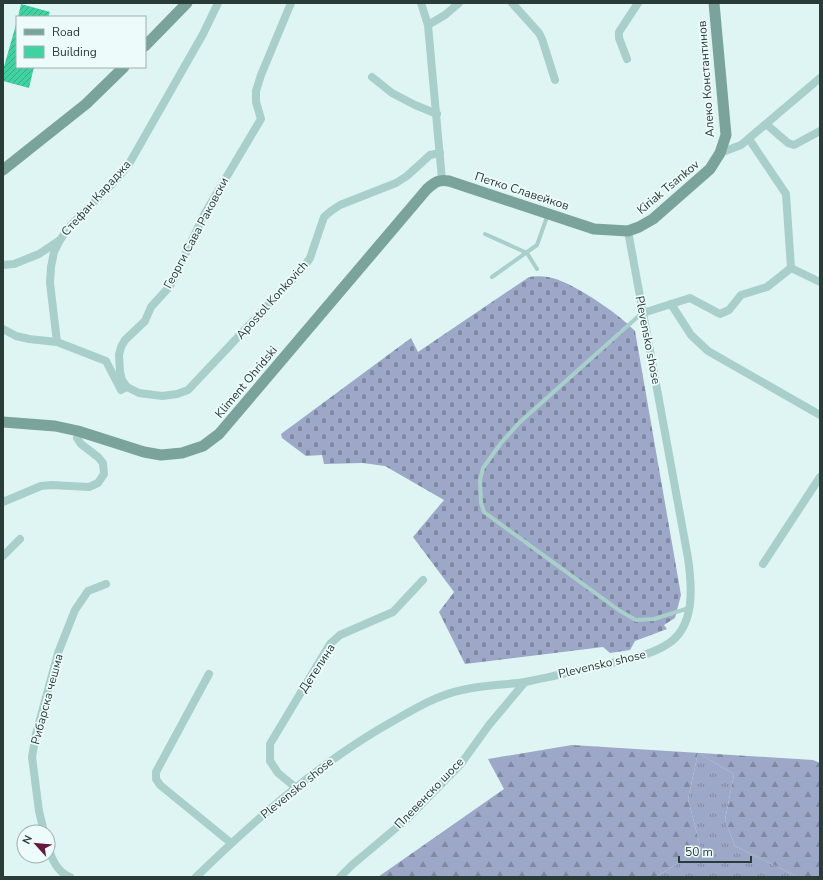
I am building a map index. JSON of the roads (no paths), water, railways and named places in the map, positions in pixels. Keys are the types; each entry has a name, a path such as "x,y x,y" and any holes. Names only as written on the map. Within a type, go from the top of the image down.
{"street":[{"path":"146,45 186,3"},
{"name":"Стефан Караджа","path":"57,342 50,283 54,252 70,226 117,179 129,164 203,34 218,3"},
{"name":"Георги Сава Раковски","path":"126,387 120,372 119,355 121,347 125,340 145,321 151,307 170,286 205,213 261,119 257,108 256,91 261,75 291,3"},
{"path":"421,3 428,25 442,180"},
{"path":"428,25 445,15 459,3"},
{"path":"512,3 542,39 555,80"},
{"path":"627,59 619,38 619,32 638,3"},
{"name":"Алеко Константинов","path":"714,3 726,135 720,153"},
{"path":"3,170 86,104 123,68"},
{"path":"372,77 392,93 437,114"},
{"path":"720,153 741,145 820,78"},
{"path":"766,124 788,143 794,144 820,131"},
{"path":"749,139 786,194 791,268"},
{"name":"Apostol Konkovich","path":"126,387 139,393 162,396 177,394 188,390 304,267 310,258 324,217 340,206 396,183 407,176 430,155 440,153"},
{"name":"Kiriak Tsankov","path":"594,229 628,231 653,219 710,169 720,153"},
{"name":"Петко Славейков","path":"442,180 450,181 594,229"},
{"name":"Kliment Ohridski","path":"3,422 55,426 78,431 144,452 161,455 182,453 203,446 219,434 427,189 435,182 442,180"},
{"name":"Plevensko shose","path":"196,877 295,787 368,735 411,711 460,690 525,682 649,654 667,645 674,639 685,622 690,608 691,580 628,231"},
{"path":"3,265 14,264 38,254 60,240"},
{"path":"791,268 820,282"},
{"path":"643,313 690,298 720,314 729,310 741,295 767,287 791,268"},
{"path":"671,304 691,335 708,351 820,415"},
{"path":"3,329 16,336 57,342 106,361 121,390 126,387"},
{"path":"3,502 41,486 51,485 89,487 98,484 104,474 103,463 98,457 81,444 77,438 78,431"},
{"path":"763,564 820,477"},
{"path":"3,556 20,539"},
{"name":"Детелина","path":"295,787 278,773 270,761 270,744 330,644 340,635 394,612 423,580"},
{"name":"Рибарска чешма","path":"43,824 32,757 36,734 58,653 75,610 88,590 106,584"},
{"path":"209,674 156,772 156,779 160,784 232,843"},
{"name":"Плевенско шосе","path":"340,877 408,818 460,765 489,725 525,682"},
{"path":"54,864 70,877"}],"lane":[{"path":"492,277 537,245 548,213"},
{"path":"485,234 527,253 537,269"},
{"path":"643,313 520,422 501,443 483,468 480,480 481,503 484,512 620,611 636,620 654,619 690,608"}]}
